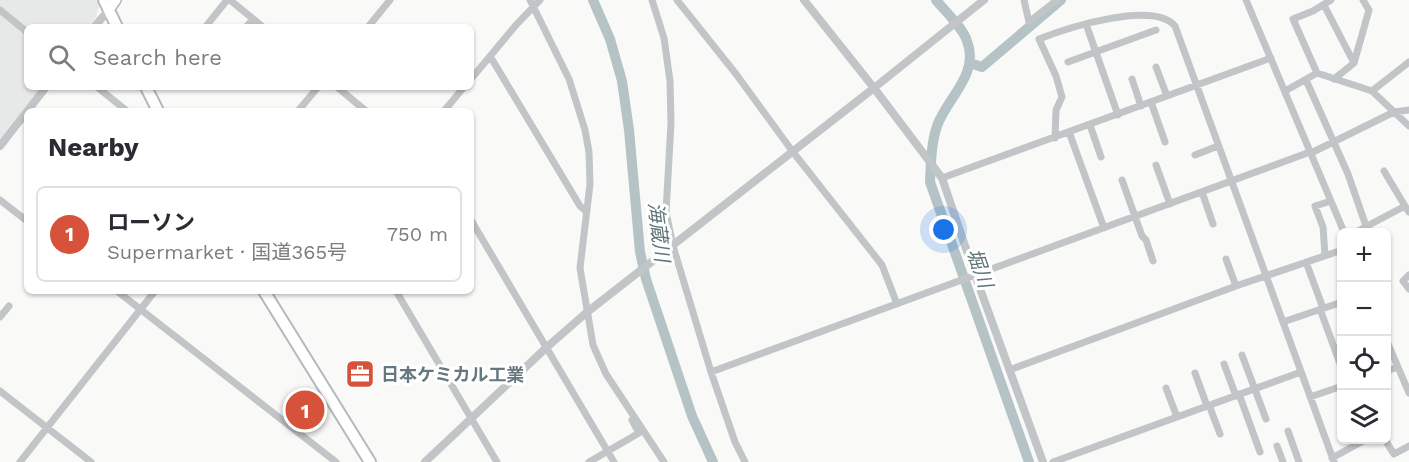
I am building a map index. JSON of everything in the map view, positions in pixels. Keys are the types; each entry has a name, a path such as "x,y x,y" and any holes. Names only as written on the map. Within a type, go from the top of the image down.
{"highway":[{"path":"106,5 116,24"},
{"path":"148,90 156,108"},
{"path":"268,294 369,462"}],"main road":[{"path":"106,5 116,0"}],"street":[{"path":"209,24 228,0 259,24"},
{"path":"370,24 390,0"},
{"path":"474,75 531,3 540,0"},
{"path":"652,0 664,38 670,81 671,123 666,212 673,246 711,372 735,442 745,462"},
{"path":"677,0 882,265 897,304"},
{"path":"804,0 939,174 973,276 1043,462"},
{"path":"425,462 586,313 984,0"},
{"path":"1026,1 1029,22 1057,0"},
{"path":"1246,0 1342,228"},
{"path":"1331,0 1293,19 1317,73 1372,91 1409,126"},
{"path":"1334,79 1354,63 1369,10 1362,0"},
{"path":"531,3 569,79 585,130 590,160 580,268 586,313 596,352 606,374 664,462"},
{"path":"96,24 106,5"},
{"path":"1324,5 1354,63"},
{"path":"0,10 24,30"},
{"path":"1055,138 1056,110 1062,97 1056,76 1039,39 1111,16 1152,15 1170,20 1175,26 1333,460 1359,444"},
{"path":"249,24 253,19"},
{"path":"1086,24 1119,114"},
{"path":"1068,62 1156,30"},
{"path":"490,56 580,206 586,211"},
{"path":"939,174 1055,138 1271,58"},
{"path":"1372,91 1409,62"},
{"path":"1156,67 1167,96"},
{"path":"1285,91 1317,73"},
{"path":"1132,79 1141,106"},
{"path":"1306,80 1348,174 1366,226"},
{"path":"30,108 44,90"},
{"path":"101,90 124,108"},
{"path":"300,108 316,90"},
{"path":"341,90 362,108"},
{"path":"446,108 462,90"},
{"path":"1151,102 1165,142"},
{"path":"711,372 1231,182 1334,143 1394,112 1409,110"},
{"path":"0,146 24,115"},
{"path":"1090,125 1101,157"},
{"path":"1069,132 1104,228"},
{"path":"1195,155 1218,146"},
{"path":"1156,165 1170,204"},
{"path":"1363,228 1407,209 1384,171"},
{"path":"1122,180 1153,261"},
{"path":"1202,192 1213,224"},
{"path":"0,200 24,219"},
{"path":"1325,255 1323,227 1315,206 1331,201"},
{"path":"474,224 614,462"},
{"path":"1009,370 1337,251"},
{"path":"1226,259 1236,286"},
{"path":"1306,262 1337,357"},
{"path":"1409,275 1403,281 1409,289"},
{"path":"127,294 140,309 336,462"},
{"path":"20,462 152,294"},
{"path":"398,294 497,462"},
{"path":"1283,322 1337,303"},
{"path":"0,317 9,306"},
{"path":"1391,351 1409,393"},
{"path":"1242,355 1266,420"},
{"path":"1224,364 1260,452"},
{"path":"1391,369 1398,367"},
{"path":"1053,462 1301,372"},
{"path":"1195,373 1220,434"},
{"path":"1310,397 1337,387"},
{"path":"1166,388 1177,417"},
{"path":"0,391 91,462"},
{"path":"589,462 639,433 624,401"},
{"path":"1288,431 1299,462"},
{"path":"1388,444 1398,462"},
{"path":"1277,446 1283,462"},
{"path":"1394,454 1409,446"}],"shaded area":[{"path":"0,0 96,0 99,6 96,17 90,24 24,24 24,90 39,90 0,139"}],"waterway":[{"name":"海蔵川","path":"593,0 610,39 622,81 629,130 640,252 646,279 692,416 713,462"},
{"name":"堀川","path":"936,0 962,31 970,53 966,75 937,126 932,147 930,182 1029,462"},
{"name":"堀川","path":"970,63 982,67 1061,0"}],"place":[{"name":"日本ケミカル工業","path":"360,374"},
{"name":"ローソン","path":"305,410"}]}
